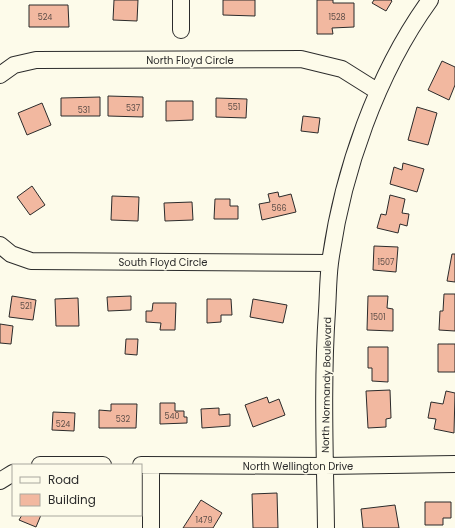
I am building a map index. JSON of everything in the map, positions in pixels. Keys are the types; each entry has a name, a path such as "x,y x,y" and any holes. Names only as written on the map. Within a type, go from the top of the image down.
{"street":[{"path":"181,0 181,30"},
{"name":"North Normandy Boulevard","path":"326,528 324,353 330,263 342,195 377,91 418,16 430,0"},
{"name":"North Floyd Circle","path":"0,75 14,65 36,60 301,59 342,69 377,91"},
{"name":"South Floyd Circle","path":"0,245 11,254 31,261 330,263"},
{"name":"North Wellington Drive","path":"146,466 455,464"},
{"path":"146,466 152,528"},
{"path":"0,481 12,474"}],"building":[{"path":"114,0 138,0 137,21 113,20"},
{"path":"223,0 255,0 255,16 223,15"},
{"path":"317,0 333,0 333,3 354,3 354,27 332,28 333,34 317,34"},
{"path":"374,0 392,1 386,11 372,3"},
{"path":"29,5 68,5 69,27 29,27"},
{"path":"442,61 455,67 455,85 449,100 428,90"},
{"path":"108,96 143,97 143,117 108,116"},
{"path":"100,97 100,116 61,116 61,98"},
{"path":"216,98 247,99 246,118 216,117"},
{"path":"166,101 193,101 193,120 166,121"},
{"path":"42,103 51,125 27,135 18,113"},
{"path":"417,107 437,113 428,145 408,140"},
{"path":"303,116 320,118 318,133 301,131"},
{"path":"403,163 424,169 417,192 390,184 394,167 402,170"},
{"path":"32,186 45,205 30,215 17,197"},
{"path":"278,192 279,197 291,194 296,212 262,220 259,204 270,202 268,194"},
{"path":"390,195 405,199 402,213 409,214 407,226 400,224 398,233 377,228 381,214 386,215"},
{"path":"112,196 139,197 138,221 111,220"},
{"path":"215,199 230,199 230,206 238,206 238,219 214,219"},
{"path":"192,202 193,220 165,221 164,203"},
{"path":"374,246 398,247 396,272 373,270"},
{"path":"452,254 455,254 455,282 447,281"},
{"path":"444,294 455,294 455,331 439,330 440,311 443,311"},
{"path":"12,296 36,300 33,320 9,317"},
{"path":"131,296 131,310 108,311 107,297"},
{"path":"368,296 388,296 387,308 393,309 393,331 367,330"},
{"path":"78,298 79,326 56,326 55,299"},
{"path":"207,299 231,299 232,315 221,315 221,322 207,323"},
{"path":"253,299 287,305 283,323 250,317"},
{"path":"153,303 176,303 175,330 160,330 161,323 146,322 146,311 152,311"},
{"path":"0,324 13,326 11,344 0,343"},
{"path":"126,339 138,339 137,355 125,354"},
{"path":"438,344 455,344 455,372 438,372"},
{"path":"368,347 388,347 388,382 372,381 372,368 368,368"},
{"path":"390,390 391,418 386,419 386,427 368,428 366,391"},
{"path":"446,391 455,393 454,433 434,429 436,419 428,418 431,402 443,404"},
{"path":"267,397 269,403 279,399 285,415 253,427 245,405"},
{"path":"160,403 175,403 175,411 184,411 184,417 187,417 187,423 160,424"},
{"path":"111,404 137,404 136,428 99,428 99,410 111,411"},
{"path":"219,408 219,415 230,414 230,426 202,428 201,409"},
{"path":"53,412 75,413 74,431 52,430"},
{"path":"277,493 278,528 253,528 252,494"},
{"path":"201,500 222,513 213,528 183,528"},
{"path":"425,502 451,502 451,518 443,518 443,525 425,525"},
{"path":"395,505 399,528 363,528 361,509"},
{"path":"21,516 41,516 36,527 19,520"}]}
